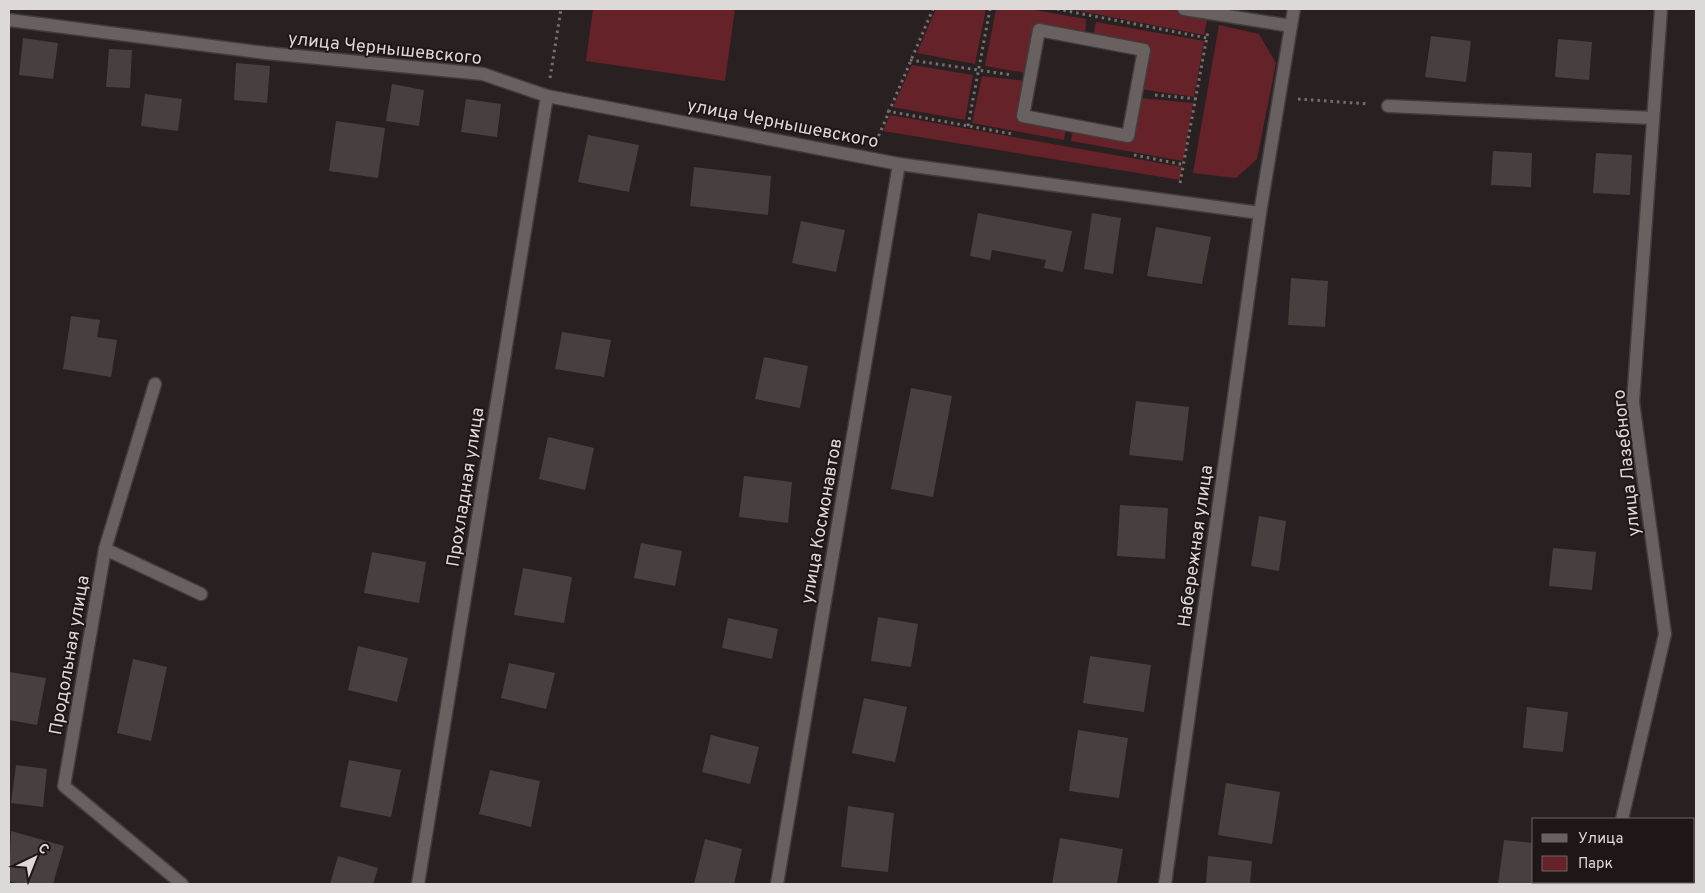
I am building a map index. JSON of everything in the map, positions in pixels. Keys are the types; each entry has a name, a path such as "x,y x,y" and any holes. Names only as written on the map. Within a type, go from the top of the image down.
{"street":[{"path":"1184,9 1291,26"},
{"path":"1260,213 1294,9"},
{"name":"улица Лазебного","path":"1622,818 1665,634 1633,402 1661,9"},
{"name":"улица Чернышевского","path":"9,20 266,52 483,74 547,96 899,164 1260,213"},
{"path":"1039,30 1144,50 1136,92 1128,136 1023,116 1039,30"},
{"name":"Прохладная улица","path":"418,884 547,96"},
{"path":"1388,106 1653,118"},
{"name":"улица Космонавтов","path":"777,884 899,164"},
{"name":"Набережная улица","path":"1165,884 1260,213"},
{"name":"Продольная улица","path":"155,384 105,549 64,786 182,884"},
{"path":"105,549 201,594"}],"path":[{"path":"547,96 561,9"},
{"path":"870,157 933,9"},
{"path":"968,126 990,9"},
{"path":"1057,9 1207,38"},
{"path":"1175,202 1185,164 1211,14"},
{"path":"910,60 1030,78"},
{"path":"1136,92 1197,99"},
{"path":"1280,97 1388,106"}],"green space":[{"path":"593,9 735,9 725,81 586,61"},
{"path":"936,9 986,9 975,64 917,53"},
{"path":"996,9 1029,9 1086,19 1085,34 1036,25 1026,73 985,66"},
{"path":"1070,9 1169,9 1208,16 1204,35"},
{"path":"1096,22 1204,41 1194,97 1140,89 1148,47 1093,36"},
{"path":"1219,25 1259,34 1276,63 1257,159 1236,178 1193,173"},
{"path":"912,65 973,75 965,120 893,107"},
{"path":"982,76 1026,81 1019,120 1066,128 1064,140 972,123"},
{"path":"1140,98 1193,103 1183,161 1071,141 1073,130 1132,139"},
{"path":"890,115 1182,167 1180,180 883,131"}],"building":[{"path":"1431,36 1471,41 1466,82 1425,77"},
{"path":"23,38 58,43 53,79 19,75"},
{"path":"1558,39 1592,42 1589,80 1555,77"},
{"path":"109,49 132,50 130,88 106,87"},
{"path":"236,63 270,66 267,103 234,100"},
{"path":"392,84 424,90 419,126 386,121"},
{"path":"145,94 182,99 178,131 141,126"},
{"path":"466,99 501,104 497,137 461,132"},
{"path":"336,121 385,128 378,178 329,171"},
{"path":"588,135 639,145 629,192 578,182"},
{"path":"1493,151 1532,153 1531,187 1491,185"},
{"path":"1596,153 1632,155 1630,195 1593,193"},
{"path":"694,167 771,176 768,215 690,206"},
{"path":"978,213 1072,231 1063,272 1044,268 1046,260 992,250 990,260 970,256"},
{"path":"1092,213 1121,218 1113,274 1084,269"},
{"path":"801,221 845,230 836,272 792,263"},
{"path":"1156,227 1211,237 1202,284 1147,276"},
{"path":"1291,278 1328,281 1325,327 1288,325"},
{"path":"71,316 100,320 97,337 117,340 111,377 63,369"},
{"path":"562,332 611,340 604,377 555,369"},
{"path":"764,357 808,366 800,408 755,399"},
{"path":"911,388 952,396 933,497 891,489"},
{"path":"1136,401 1189,407 1183,461 1129,455"},
{"path":"548,437 594,448 585,490 539,479"},
{"path":"744,476 792,482 788,523 739,517"},
{"path":"1120,505 1168,508 1165,559 1117,556"},
{"path":"1259,516 1286,521 1279,571 1251,566"},
{"path":"641,543 682,551 675,586 634,578"},
{"path":"1553,548 1596,552 1592,590 1549,586"},
{"path":"372,552 426,562 419,603 364,593"},
{"path":"523,568 572,577 564,623 514,615"},
{"path":"878,617 918,624 911,667 871,661"},
{"path":"728,618 778,629 772,659 722,648"},
{"path":"358,646 408,658 397,702 348,690"},
{"path":"1090,656 1151,665 1144,712 1083,703"},
{"path":"133,659 167,667 151,741 117,733"},
{"path":"509,663 555,673 546,709 501,698"},
{"path":"9,672 46,678 37,725 9,720"},
{"path":"864,698 907,707 895,762 852,753"},
{"path":"1527,707 1568,712 1563,752 1523,748"},
{"path":"1078,730 1128,738 1119,798 1069,791"},
{"path":"711,735 759,747 750,784 702,772"},
{"path":"349,760 401,770 391,817 340,807"},
{"path":"16,765 47,769 43,807 11,803"},
{"path":"490,770 540,781 531,827 479,814"},
{"path":"1226,783 1280,792 1272,844 1218,835"},
{"path":"848,806 894,813 888,872 841,867"},
{"path":"11,831 64,846 53,884 20,884 9,881"},
{"path":"1060,838 1123,849 1117,884 1052,884"},
{"path":"705,839 742,849 734,884 694,884"},
{"path":"1504,840 1532,843 1532,883 1536,884 1498,884"},
{"path":"338,856 378,868 373,884 330,884"},
{"path":"1208,856 1252,861 1250,884 1206,884"}]}
